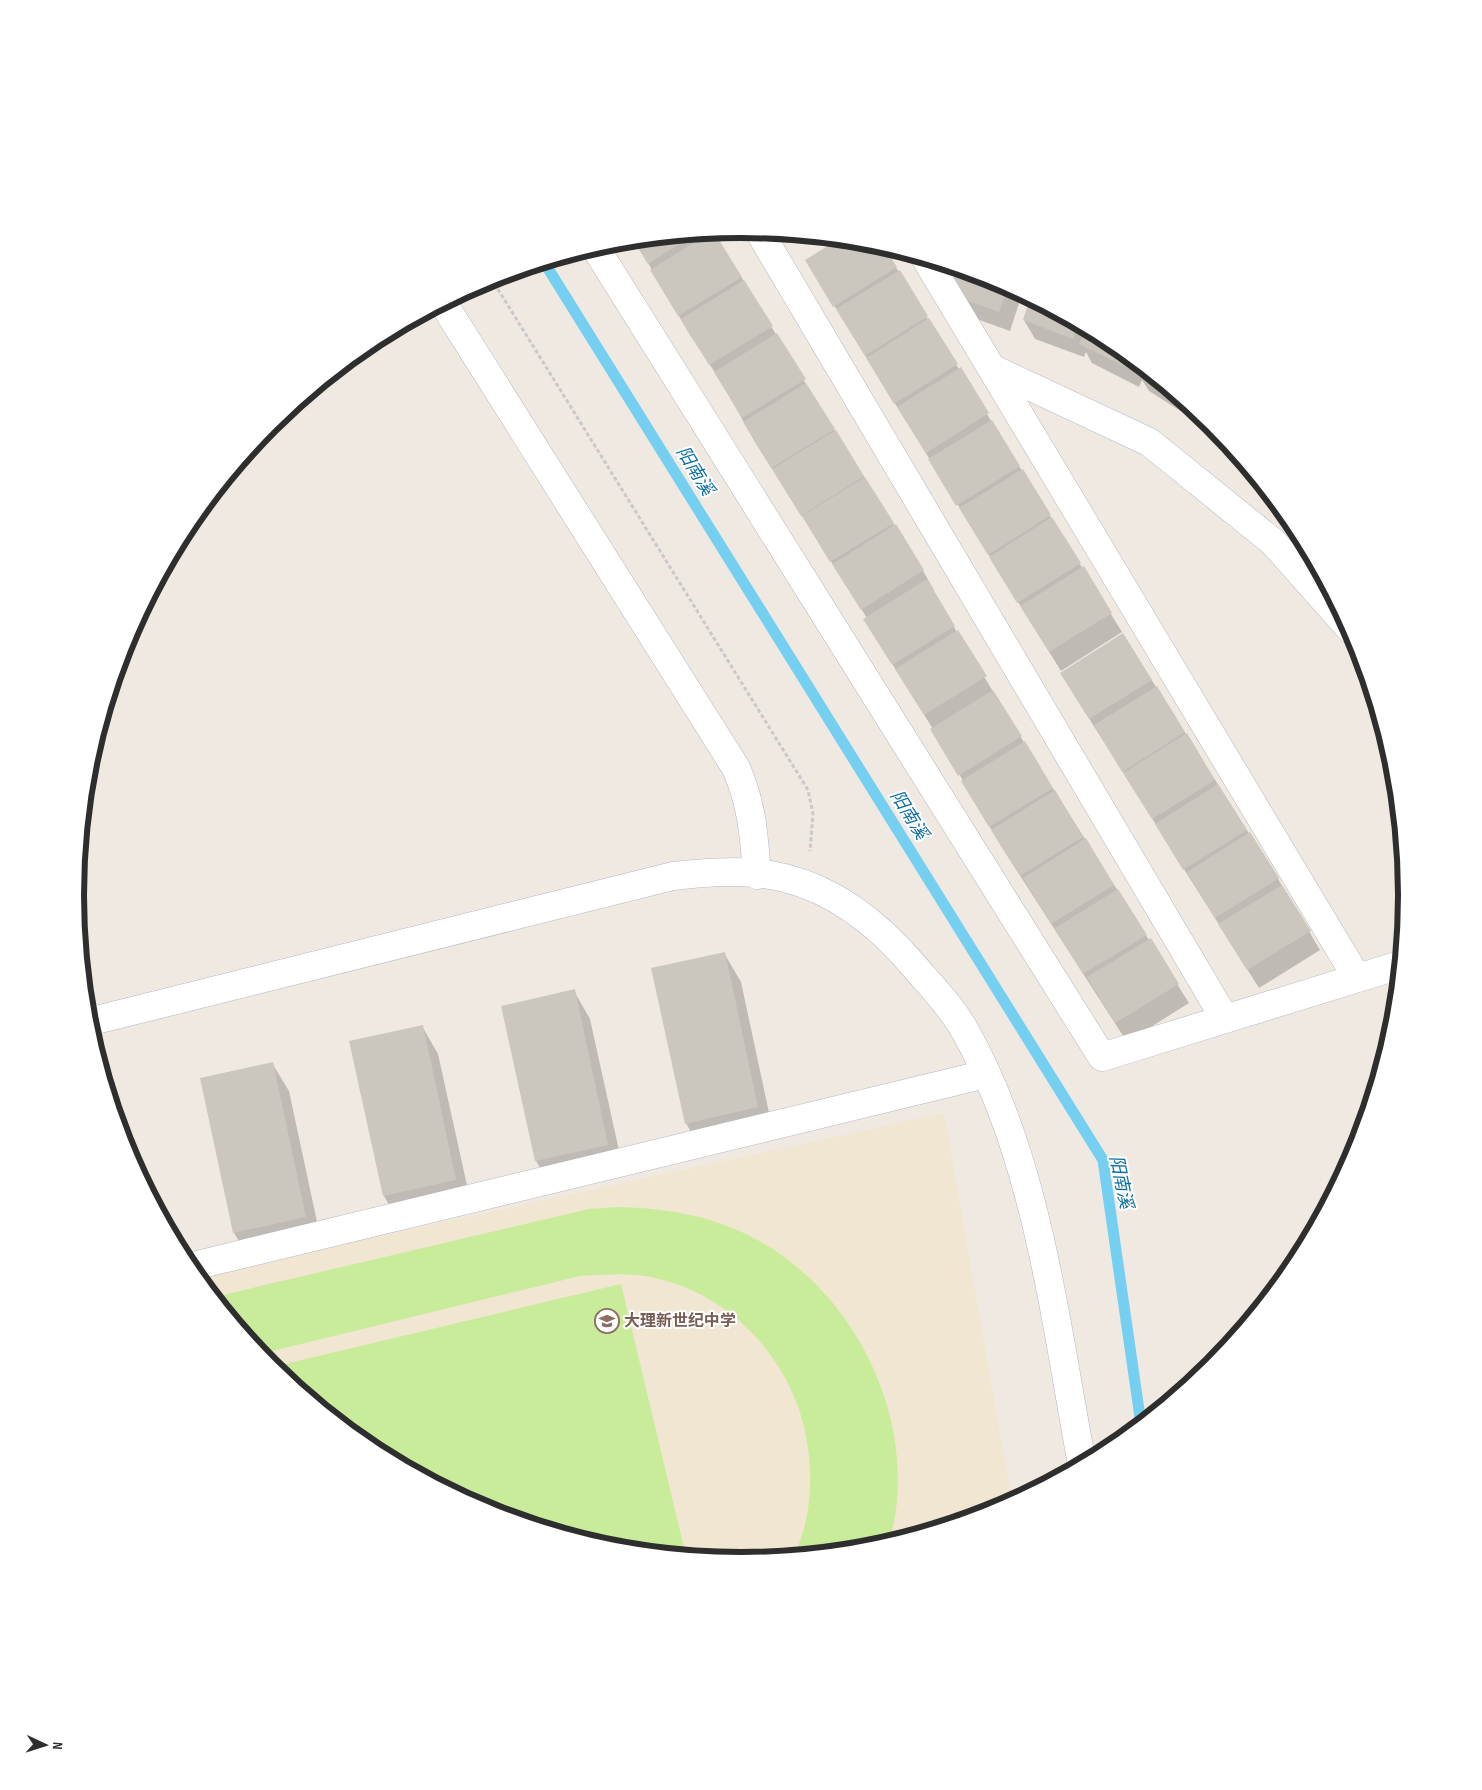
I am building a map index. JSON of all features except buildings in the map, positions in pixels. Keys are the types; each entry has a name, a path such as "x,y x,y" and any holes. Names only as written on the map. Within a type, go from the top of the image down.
{"street":[{"path":"762,238 1225,1019"},
{"path":"599,253 1102,1057 1394,967"},
{"path":"931,266 1357,978"},
{"path":"446,308 736,768 745,790 752,817 758,875"},
{"path":"991,368 1149,442 1274,542 1332,608"},
{"path":"96,1020 673,876 710,872 758,875 786,878 808,887 864,916 897,946 941,997 964,1028 986,1074 1013,1142 1038,1226 1081,1457"},
{"path":"198,1265 986,1074"}],"path":[{"path":"496,286 808,790 813,814 808,887"}],"shaded area":[{"name":"大理新世纪中学","path":"944,1113 1011,1494 952,1517 911,1530 827,1547 784,1551 698,1551 655,1547 571,1530 489,1502 412,1464 376,1441 341,1416 276,1360 247,1328 205,1274"}],"green space":[{"path":"617,1207 652,1209 686,1214 720,1223 752,1237 789,1261 822,1291 850,1327 873,1367 888,1409 897,1454 897,1499 890,1535 827,1547 796,1550 807,1516 810,1476 808,1448 801,1416 789,1386 773,1358 752,1333 727,1311 700,1294 669,1282 630,1274 580,1276 269,1352 220,1295 589,1209"},
{"path":"621,1284 685,1550 613,1540 571,1530 489,1502 412,1464 376,1441 341,1416 281,1365"}],"waterway":[{"name":"阳南溪","path":"547,267 1103,1160 1140,1417"}],"place":[{"name":"大理新世纪中学","path":"607,1321"}]}
